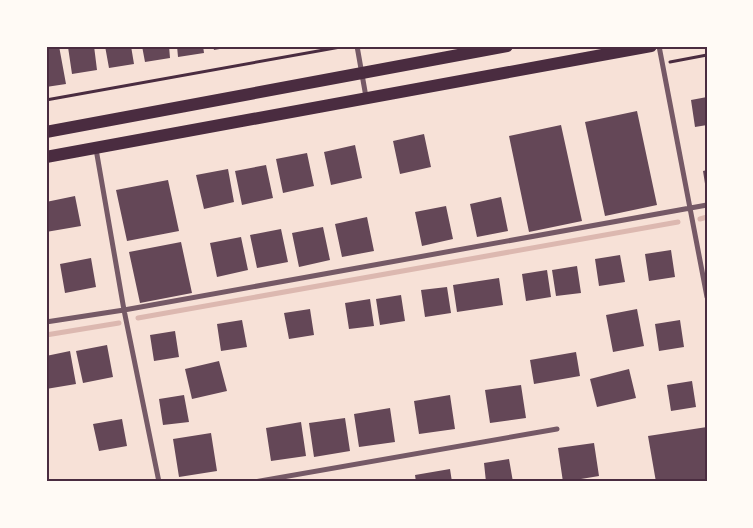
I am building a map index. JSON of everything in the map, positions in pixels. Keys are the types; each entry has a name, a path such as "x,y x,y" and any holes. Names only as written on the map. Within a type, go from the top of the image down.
{"main road":[{"path":"46,132 507,46"},
{"path":"46,157 651,46"}],"street":[{"path":"357,46 367,99"},
{"path":"659,46 707,297"},
{"path":"96,148 124,310 159,482"},
{"path":"46,322 124,310 707,205"},
{"path":"254,482 557,429"}],"path":[{"path":"46,100 346,46"},
{"path":"662,63 707,55"}],"building":[{"path":"59,46 66,84 46,87 46,47"},
{"path":"94,46 97,70 72,74 68,47"},
{"path":"105,46 131,46 134,64 109,68"},
{"path":"142,46 169,46 170,58 145,62"},
{"path":"177,46 203,46 204,53 178,57"},
{"path":"213,46 231,46 231,47 214,50"},
{"path":"707,97 707,125 695,127 691,100"},
{"path":"637,111 657,205 605,216 585,122"},
{"path":"561,125 582,221 529,232 509,136"},
{"path":"424,134 431,167 400,174 393,141"},
{"path":"355,145 362,178 331,185 324,152"},
{"path":"307,153 314,186 283,193 276,159"},
{"path":"266,165 273,198 242,205 235,171"},
{"path":"228,169 234,202 204,209 196,175"},
{"path":"707,170 707,190 706,190 703,171"},
{"path":"168,180 179,231 127,241 116,190"},
{"path":"75,196 81,226 46,232 46,202"},
{"path":"501,197 508,231 477,237 470,204"},
{"path":"446,206 453,239 422,246 415,212"},
{"path":"367,217 374,251 342,257 335,224"},
{"path":"323,227 330,260 299,267 292,233"},
{"path":"281,229 288,262 257,268 250,235"},
{"path":"241,237 248,270 217,277 210,243"},
{"path":"181,242 192,293 140,303 129,252"},
{"path":"671,250 675,277 649,281 645,254"},
{"path":"620,255 625,282 599,286 595,259"},
{"path":"91,258 96,287 65,293 60,264"},
{"path":"577,266 581,293 556,296 552,270"},
{"path":"547,270 551,297 526,301 522,274"},
{"path":"499,278 503,305 457,312 453,285"},
{"path":"447,287 451,313 425,317 421,290"},
{"path":"401,295 405,321 380,325 376,299"},
{"path":"370,299 374,326 349,329 345,303"},
{"path":"310,309 314,335 289,339 284,313"},
{"path":"637,309 644,346 613,352 606,315"},
{"path":"242,320 247,347 221,351 217,324"},
{"path":"680,320 684,347 659,351 655,324"},
{"path":"175,331 179,357 154,361 150,335"},
{"path":"107,345 113,377 83,383 76,351"},
{"path":"70,351 76,384 46,389 46,356"},
{"path":"576,352 580,376 534,384 530,360"},
{"path":"219,361 227,391 192,399 185,369"},
{"path":"629,369 636,398 597,407 590,379"},
{"path":"692,381 696,407 671,411 667,385"},
{"path":"521,385 526,418 490,423 485,390"},
{"path":"184,395 189,422 163,425 159,399"},
{"path":"450,395 455,429 419,434 414,401"},
{"path":"390,408 395,442 359,447 354,414"},
{"path":"345,418 350,451 314,457 309,423"},
{"path":"122,419 127,446 99,451 93,424"},
{"path":"301,422 306,456 271,461 266,428"},
{"path":"707,427 707,482 656,482 648,436"},
{"path":"211,433 217,471 179,477 173,439"},
{"path":"594,443 599,476 563,482 558,448"},
{"path":"509,459 513,482 486,482 484,463"},
{"path":"450,469 452,482 416,482 415,475"}],"waterway":[{"path":"700,219 707,217"},
{"path":"138,318 678,222"},
{"path":"46,335 119,323"}]}
